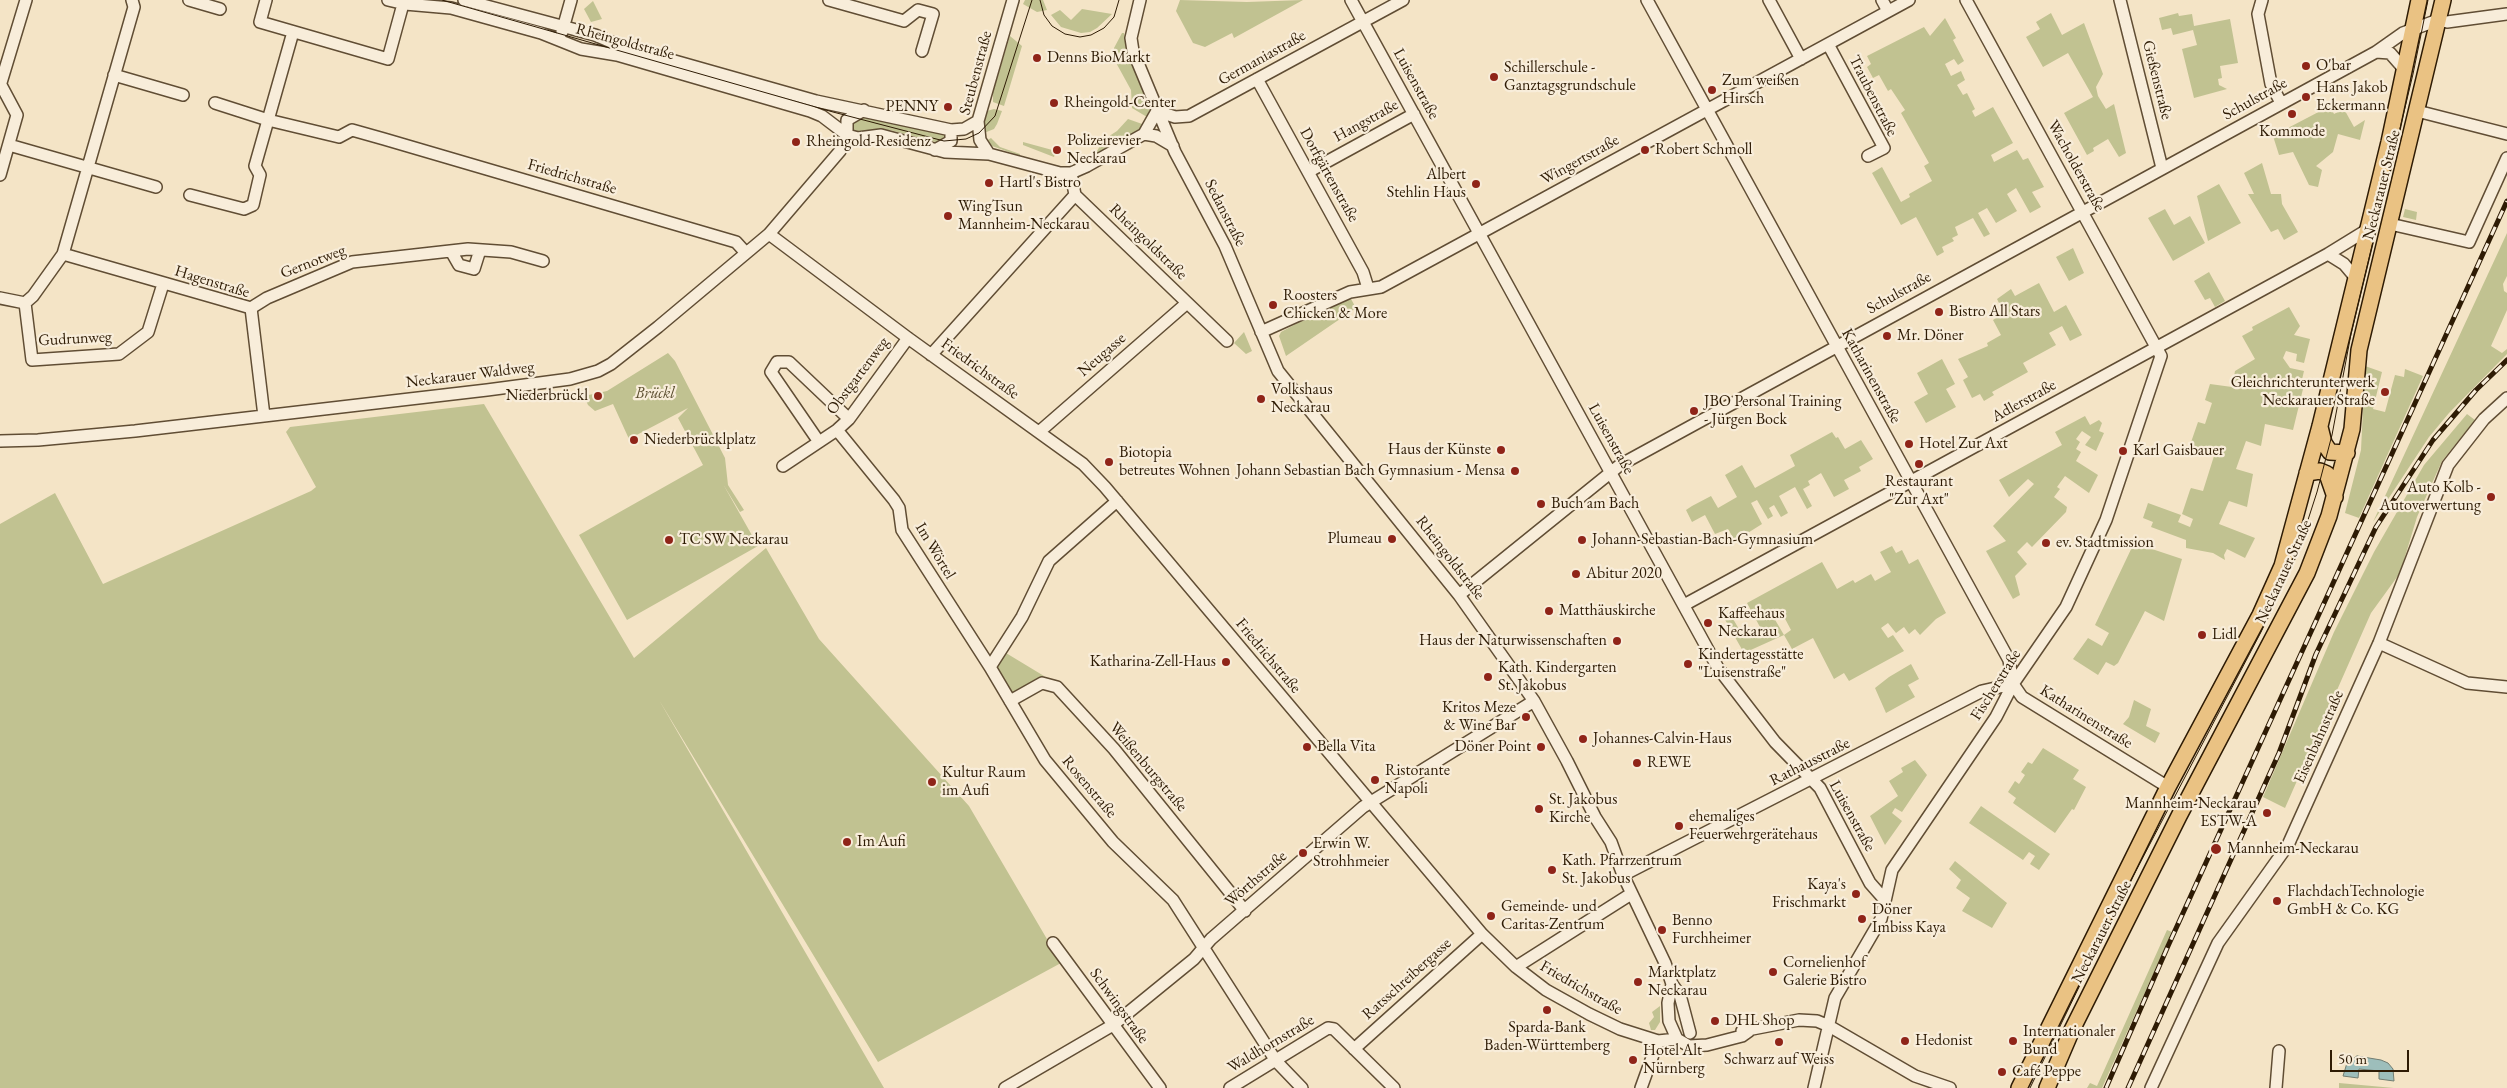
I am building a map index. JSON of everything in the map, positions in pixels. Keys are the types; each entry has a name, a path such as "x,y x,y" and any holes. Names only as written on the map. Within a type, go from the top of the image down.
{"main road":[{"name":"Neckarauer Straße","path":"2019,1087 2168,787 2271,592 2292,536 2405,70 2419,0"},
{"name":"Neckarauer Straße","path":"2047,1088 2071,1032 2179,816 2307,573 2335,497 2347,453 2359,350 2418,111 2442,0"},
{"path":"2320,426 2324,442 2330,452 2347,453"},
{"path":"2308,473 2320,470 2327,474 2335,497"}],"street":[{"path":"0,175 17,116 1,86 26,0"},
{"path":"0,298 24,302 33,296 63,254 134,7 132,0"},
{"path":"189,0 220,9"},
{"path":"266,0 260,22 388,59 404,4"},
{"name":"Rheingoldstraße","path":"388,0 404,4 451,8 560,40 581,49 617,55 810,110 822,116 847,135"},
{"name":"Rheingoldstraße","path":"464,0 595,35 618,45 791,95 951,130 964,129 978,121"},
{"path":"560,40 571,0"},
{"path":"829,0 904,21 918,10 933,14 922,51"},
{"name":"Steubenstraße","path":"989,154 980,140 978,121 1013,0"},
{"path":"864,110 847,120 847,135 858,138 881,136 935,150 989,154 1060,173 1071,173 1144,134 1157,111 1131,47 1133,27 1140,0"},
{"name":"Luisenstraße","path":"1351,0 1722,674 1775,742 1820,788 1870,883 1885,900"},
{"name":"Germaniastraße","path":"1157,111 1175,117 1189,116 1403,0"},
{"name":"Katharinenstraße","path":"1647,0 2009,660 2014,684 2022,697 2168,787"},
{"path":"1769,0 1801,59"},
{"path":"1882,0 1888,11"},
{"name":"Wingertstraße","path":"1261,332 1350,292 1381,287 1909,0"},
{"name":"Wacholderstraße","path":"1966,0 2156,348"},
{"name":"Gießenstraße","path":"2120,0 2162,168"},
{"path":"2262,0 2258,14 2272,84 2281,103"},
{"name":"Schulstraße","path":"1459,595 1611,471 1836,346 2376,52 2413,29 2438,20 2448,22 2507,14"},
{"path":"190,195 244,209 253,205 260,175 255,166 293,32"},
{"name":"Traubenstraße","path":"1828,44 1884,148 1868,156"},
{"path":"2376,52 2390,53 2405,70"},
{"path":"114,75 183,95"},
{"name":"Dorfgärtenstraße","path":"1258,79 1363,272 1368,288"},
{"name":"Friedrichstraße","path":"215,103 268,120 339,137 352,130 384,139 736,242 746,254"},
{"name":"Sedanstraße","path":"1157,111 1173,146 1226,246 1261,332"},
{"path":"2418,111 2507,134"},
{"name":"Hangstraße","path":"1308,172 1414,114"},
{"path":"935,150 951,141 951,130"},
{"path":"1144,134 1163,138 1173,146"},
{"name":"Neckarauer Waldweg","path":"0,441 38,440 135,431 488,390 570,379 590,374 611,364 769,234 829,165 844,145 847,135"},
{"path":"9,145 156,187"},
{"path":"2390,224 2469,242 2507,158"},
{"path":"931,355 1075,195 1071,173"},
{"name":"Rheingoldstraße","path":"1075,195 1227,341"},
{"name":"Adlerstraße","path":"1684,605 2328,254 2366,230"},
{"name":"Friedrichstraße","path":"769,234 931,355 1083,464 1117,501 1482,934 1516,967 1546,990 1590,1014 1620,1029 1658,1041 1677,1039 1689,1046 1707,1045 1742,1036 1749,1031"},
{"path":"451,251 459,265 474,269 480,250"},
{"name":"Gernotweg","path":"251,308 267,298 352,262 451,251 480,250 512,252 543,261"},
{"name":"Hagenstraße","path":"63,254 162,284 251,308 264,416"},
{"path":"2328,254 2344,264 2355,277"},
{"name":"Gudrunweg","path":"24,302 32,360 119,354 148,332 162,284"},
{"name":"Neugasse","path":"1039,432 1187,303"},
{"name":"Rheingoldstraße","path":"1261,332 1280,375 1459,595 1534,701 1568,761 1595,817 1603,846 1622,875 1665,963 1672,984 1684,1006 1690,1033"},
{"name":"Obstgartenweg","path":"783,466 837,430 849,419 908,338"},
{"name":"Fischerstraße","path":"1814,1088 1834,998 1881,919 1892,870 1996,717 2014,684 2066,607 2106,520 2161,356 2156,348"},
{"path":"819,442 771,372 776,362 789,362 849,419"},
{"name":"Eisenbahnstraße","path":"2150,1088 2218,943 2288,845 2379,643 2448,465 2484,419 2507,398"},
{"name":"Im Wörtel","path":"837,430 894,500 899,508 902,530 990,667"},
{"path":"990,667 1022,617 1049,561 1117,501"},
{"path":"2379,643 2467,683 2507,687"},
{"name":"Rosenstraße","path":"990,667 1045,760 1113,842 1173,900 1276,1061 1302,1088"},
{"name":"Weißenburgstraße","path":"1010,701 1042,683 1057,687 1114,750 1245,911"},
{"name":"Rathausstraße","path":"1622,875 1812,780 1982,691 2014,684"},
{"name":"Wörthstraße","path":"1005,1088 1112,1025 1194,959 1245,911 1370,803 1534,701"},
{"path":"1516,967 1631,894"},
{"name":"Ratsschreibergasse","path":"1354,1049 1482,934"},
{"name":"Schwingstraße","path":"1053,943 1160,1088"},
{"name":"Rheingoldstraße","path":"1672,984 1668,1003 1669,1021 1677,1039"},
{"name":"Friedrichstraße","path":"1690,1033 1702,1038 1749,1031 1799,1020 1817,1021 1829,1026 1915,1076 1950,1088"},
{"name":"Waldhornstraße","path":"1230,1088 1328,1028 1334,1029 1394,1088"},
{"path":"1677,1039 1690,1033"},
{"path":"1641,1088 1658,1041"},
{"path":"2276,1088 2279,1051"},
{"name":"Friedrichstraße","path":"1915,1076 1927,1088"}],"green space":[{"path":"1025,0 1043,0 1047,10 1037,12 1023,4"},
{"path":"1180,0 1247,2 1303,0 1234,38 1232,33 1205,47 1193,43 1176,11"},
{"path":"593,1 602,19 591,22 584,9"},
{"path":"1082,9 1112,14 1097,28 1090,32 1081,33 1061,27 1051,15 1060,10 1071,20"},
{"path":"2051,13 2062,35 2084,23 2103,74 2096,87 2098,96 2106,109 2114,104 2126,153 2119,157 2108,139 2093,148 2094,151 2087,155 2064,113 2093,97 2068,53 2043,67 2026,37 2040,29 2036,22"},
{"path":"2178,13 2179,16 2192,14 2194,26 2230,19 2238,63 2220,66 2222,78 2218,79 2219,85 2227,89 2194,98 2182,49 2197,45 2193,30 2173,35 2171,28 2162,30 2159,18"},
{"path":"1945,18 1956,38 1953,40 1964,61 1958,65 1954,59 1945,64 1951,76 1961,71 1965,80 1957,85 1963,95 1967,93 1975,109 1972,111 1975,117 1993,107 2013,143 1991,155 1994,162 2017,150 2023,160 2028,158 2044,187 2032,192 2041,207 2030,213 2016,188 2007,194 2017,211 1996,223 1987,208 1978,213 1990,234 1984,237 1973,218 1955,227 1958,235 1952,238 1954,241 1942,247 1944,252 1937,256 1916,217 1901,225 1872,173 1882,167 1901,202 1910,197 1909,194 1932,181 1924,166 1929,163 1901,113 1905,110 1891,89 1888,91 1879,75 1873,78 1867,67 1871,64 1867,56 1924,27 1930,36"},
{"path":"1122,33 1124,33 1132,65 1150,108 1147,117 1132,108 1131,90 1114,59 1114,48"},
{"path":"1010,36 1022,46 1004,106 993,102 993,92"},
{"path":"2330,106 2334,114 2344,109 2354,127 2365,120 2360,140 2338,134 2333,152 2316,166 2322,170 2318,187 2309,185 2293,152 2279,155 2273,136 2281,131 2283,134 2285,133 2284,130"},
{"path":"994,109 1002,111 997,124 994,129 984,133 985,114 987,111"},
{"path":"859,117 932,130 948,135 939,143 890,130 853,133 850,126"},
{"path":"1128,119 1145,125 1138,131 1095,155 1103,140 1117,131"},
{"path":"991,138 1000,147 1020,154 1020,156 992,146 986,141"},
{"path":"1023,142 1056,151 1054,157 1023,145"},
{"path":"2262,163 2271,194 2281,194 2282,204 2298,232 2284,240 2278,229 2271,232 2248,194 2254,194 2244,173"},
{"path":"2219,184 2241,223 2208,241 2197,196"},
{"path":"2165,209 2174,225 2190,216 2205,243 2173,261 2148,218"},
{"path":"2405,209 2417,212 2416,220 2403,217"},
{"path":"2507,233 2507,276 2503,284 2504,291 2507,293 2507,310 2491,346 2502,353 2507,349 2507,354 2449,413 2429,437 2373,522"},
{"path":"2073,248 2084,273 2069,281 2056,257"},
{"path":"2209,272 2225,301 2215,307 2210,298 2205,300 2194,281"},
{"path":"2039,283 2054,312 2066,305 2082,335 2070,341 2062,326 2049,333 2056,345 2023,363 2028,372 1992,392 1994,395 1984,401 1980,394 1972,398 1963,380 1968,377 1958,359 1988,346 1987,343 2001,335 1993,320 2004,313 1997,299 2011,289 2015,296"},
{"path":"1351,299 1356,308 1286,356 1279,336 1281,332 1318,312"},
{"path":"2289,307 2300,326 2294,335 2310,339 2304,363 2296,361 2297,354 2286,351 2283,358 2290,368 2304,371 2300,388 2303,389 2293,430 2265,424 2261,446 2246,441 2236,469 2253,474 2247,507 2229,501 2219,524 2255,538 2245,558 2227,549 2224,555 2225,560 2213,553 2186,548 2186,540 2151,527 2153,522 2143,518 2148,503 2181,515 2178,522 2190,527 2193,519 2182,514 2190,490 2191,488 2203,491 2214,456 2189,448 2198,422 2205,424 2212,403 2205,400 2210,384 2232,387 2235,371 2255,359 2242,336 2253,330 2252,327"},
{"path":"1244,332 1252,351 1246,354 1234,343"},
{"name":"TC SW Neckarau","path":"668,353 675,361 725,458 728,485 744,510 740,512 723,484 758,546 627,620 579,535 703,465 678,418 688,408 629,439 613,404 595,411 588,405 584,396 607,391"},
{"path":"1942,359 1955,384 1946,389 1956,407 1926,423 1914,402 1928,394 1917,373"},
{"path":"2365,366 2382,372 2373,409 2385,412 2395,375 2404,377 2405,369 2423,376 2359,518 2345,513 2361,450"},
{"path":"484,404 634,658 766,548 819,639 969,806 1061,963 878,1062 659,700 884,1088 0,1088 0,524 55,493 103,584 311,491 316,487 286,432 290,427"},
{"path":"2467,414 2475,420 2442,461 2417,517 2400,573 2371,613 2285,808 2263,797 2334,632 2374,552 2424,465"},
{"path":"2085,416 2090,425 2099,420 2102,423 2099,431 2104,433 2096,451 2085,445 2091,437 2082,431 2076,439 2080,442 2076,449 2081,452 2076,461 2098,475 2089,493 2065,476 2057,487 2060,489 2054,497 2067,507 2066,512 2032,547 2027,542 2017,552 2027,564 2015,576 2020,595 2013,599 1986,551 2006,541 1993,526 2034,484 2028,479 2009,497 1999,480 2062,445 2055,432"},
{"path":"1832,432 1836,438 1838,437 1845,449 1861,440 1873,459 1859,467 1861,471 1844,480 1849,489 1834,497 1821,473 1808,481 1810,485 1803,489 1812,506 1807,509 1795,487 1779,496 1788,513 1781,517 1774,505 1769,508 1773,516 1768,519 1757,500 1751,503 1762,524 1735,541 1728,529 1715,534 1705,515 1692,522 1686,510 1692,506 1711,496 1718,508 1737,497 1725,475 1742,465 1755,488 1795,466 1790,455"},
{"path":"2134,543 2182,559 2164,621 2145,611 2118,663 2114,666 2106,662 2098,675 2073,659 2088,638 2102,646 2109,633 2095,625"},
{"path":"1892,546 1896,553 1902,550 1909,564 1918,559 1946,613 1936,619 1920,635 1915,629 1909,634 1904,627 1896,633 1888,623 1881,628 1888,638 1893,635 1904,651 1849,681 1844,673 1834,679 1813,638 1792,649 1784,635 1744,653 1723,616 1729,612 1743,636 1760,627 1747,603 1822,562 1837,589 1853,580 1855,583 1871,574 1875,581 1891,572 1880,552","holes":["1782,613 1791,630 1784,635 1774,618"]},
{"path":"1001,650 1044,676 1010,701 990,667"},
{"path":"1911,664 1919,679 1908,685 1915,697 1886,713 1875,688"},
{"path":"2134,700 2151,709 2146,726 2160,733 2155,743 2123,724 2129,717"},
{"path":"2043,748 2079,770 2073,779 2086,787 2074,810 2072,809 2055,833 2013,803 2016,798 2008,792 2015,781 2019,784 2025,775 2021,772 2028,762 2032,764"},
{"path":"1915,760 1927,775 1902,812 1895,808 1892,813 1902,821 1885,845 1870,816 1898,796 1889,781 1903,772 1901,768"},
{"path":"1981,806 2050,854 2039,870 2030,864 2035,856 2029,852 2023,860 1969,823"},
{"path":"1955,861 2007,903 1992,928 1962,911 1970,898 1956,888 1961,880 1949,869"},
{"path":"2167,930 2172,932 2102,1088 2087,1088 2090,1083 2097,1086"},
{"path":"1660,1006 1660,1022 1655,1030 1651,1030 1649,1023 1654,1017 1652,1012"},
{"path":"2339,1083 2394,1088 2339,1088"}],"water":[{"path":"2357,1056 2388,1063 2393,1069 2394,1081 2379,1079 2379,1071 2359,1069 2358,1078 2343,1076 2347,1063"}],"tram line":[{"path":"442,0 833,112 944,141 966,139 979,133 995,116 1032,0"},
{"path":"1040,0 1044,15 1052,26 1065,34 1080,37 1091,35 1104,28 1114,17 1119,0"},
{"path":"2030,1088 2130,882 2261,632 2296,557 2317,492 2332,435 2351,334 2413,74 2428,0"}],"railway":[{"path":"2106,1088 2168,946 2507,201"},
{"path":"2128,1088 2279,753 2316,654 2376,527 2433,440 2476,390 2507,360"}],"place":[{"name":"Denns BioMarkt","path":"1037,58"},
{"name":"O'bar","path":"2306,66"},
{"name":"Schillerschule - Ganztagsgrundschule","path":"1494,77"},
{"name":"Zum weißen Hirsch","path":"1712,90"},
{"name":"Hans Jakob Eckermann","path":"2306,97"},
{"name":"Rheingold-Center","path":"1054,103"},
{"name":"PENNY","path":"948,107"},
{"name":"Kommode","path":"2292,114"},
{"name":"Rheingold-Residenz","path":"796,142"},
{"name":"Polizeirevier Neckarau","path":"1057,150"},
{"name":"Robert Schmoll","path":"1645,150"},
{"name":"Hartl's Bistro","path":"989,183"},
{"name":"Albert Stehlin Haus","path":"1476,184"},
{"name":"WingTsun Mannheim-Neckarau","path":"948,216"},
{"name":"Roosters Chicken & More","path":"1273,305"},
{"name":"Bistro All Stars","path":"1939,312"},
{"name":"Mr. Döner","path":"1887,336"},
{"name":"Gleichrichterunterwerk Neckarauer Straße","path":"2385,392"},
{"name":"Niederbrückl","path":"598,396"},
{"name":"Volkshaus Neckarau","path":"1261,399"},
{"name":"JBO Personal Training - Jürgen Bock","path":"1694,411"},
{"name":"Niederbrücklplatz","path":"634,440"},
{"name":"Hotel Zur Axt","path":"1909,444"},
{"name":"Haus der Künste","path":"1501,450"},
{"name":"Karl Gaisbauer","path":"2123,451"},
{"name":"Biotopia betreutes Wohnen","path":"1109,462"},
{"name":"Restaurant \"Zur Axt\"","path":"1919,464"},
{"name":"Johann Sebastian Bach Gymnasium - Mensa","path":"1515,471"},
{"name":"Auto Kolb - Autoverwertung","path":"2491,497"},
{"name":"Buch am Bach","path":"1541,504"},
{"name":"Plumeau","path":"1392,539"},
{"name":"TC SW Neckarau","path":"669,540"},
{"name":"Johann-Sebastian-Bach-Gymnasium","path":"1582,540"},
{"name":"ev. Stadtmission","path":"2046,543"},
{"name":"Abitur 2020","path":"1576,574"},
{"name":"Matthäuskirche","path":"1549,611"},
{"name":"Kaffeehaus Neckarau","path":"1708,623"},
{"name":"Lidl","path":"2202,635"},
{"name":"Haus der Naturwissenschaften","path":"1617,641"},
{"name":"Katharina-Zell-Haus","path":"1226,662"},
{"name":"Kindertagesstätte \"Luisenstraße\"","path":"1688,664"},
{"name":"Kath. Kindergarten St. Jakobus","path":"1488,677"},
{"name":"Kritos Meze & Wine Bar","path":"1526,717"},
{"name":"Johannes-Calvin-Haus","path":"1583,739"},
{"name":"Bella Vita","path":"1307,747"},
{"name":"Döner Point","path":"1541,747"},
{"name":"REWE","path":"1637,763"},
{"name":"Ristorante Napoli","path":"1375,780"},
{"name":"Kultur Raum im Aufi","path":"932,782"},
{"name":"St. Jakobus Kirche","path":"1539,809"},
{"name":"Mannheim-Neckarau ESTW-A","path":"2267,813"},
{"name":"ehemaliges Feuerwehrgerätehaus","path":"1679,826"},
{"name":"Im Aufi","path":"847,842"},
{"name":"Mannheim-Neckarau","path":"2216,849"},
{"name":"Erwin W. Strohhmeier","path":"1303,853"},
{"name":"Kath. Pfarrzentrum St. Jakobus","path":"1552,870"},
{"name":"Kaya's Frischmarkt","path":"1856,894"},
{"name":"FlachdachTechnologie GmbH & Co. KG","path":"2277,901"},
{"name":"Gemeinde- und Caritas-Zentrum","path":"1491,916"},
{"name":"Döner Imbiss Kaya","path":"1862,919"},
{"name":"Benno Furchheimer","path":"1662,930"},
{"name":"Cornelienhof Galerie Bistro","path":"1773,972"},
{"name":"Marktplatz Neckarau","path":"1638,982"},
{"name":"Sparda-Bank Baden-Württemberg","path":"1547,1010"},
{"name":"DHL Shop","path":"1715,1021"},
{"name":"Hedonist","path":"1905,1041"},
{"name":"Internationaler Bund","path":"2013,1041"},
{"name":"Schwarz auf Weiss","path":"1779,1042"},
{"name":"Hotel Alt Nürnberg","path":"1633,1060"},
{"name":"Café Peppe","path":"2002,1072"}],"park label":[{"name":"Brückl","path":"655,394"}]}
